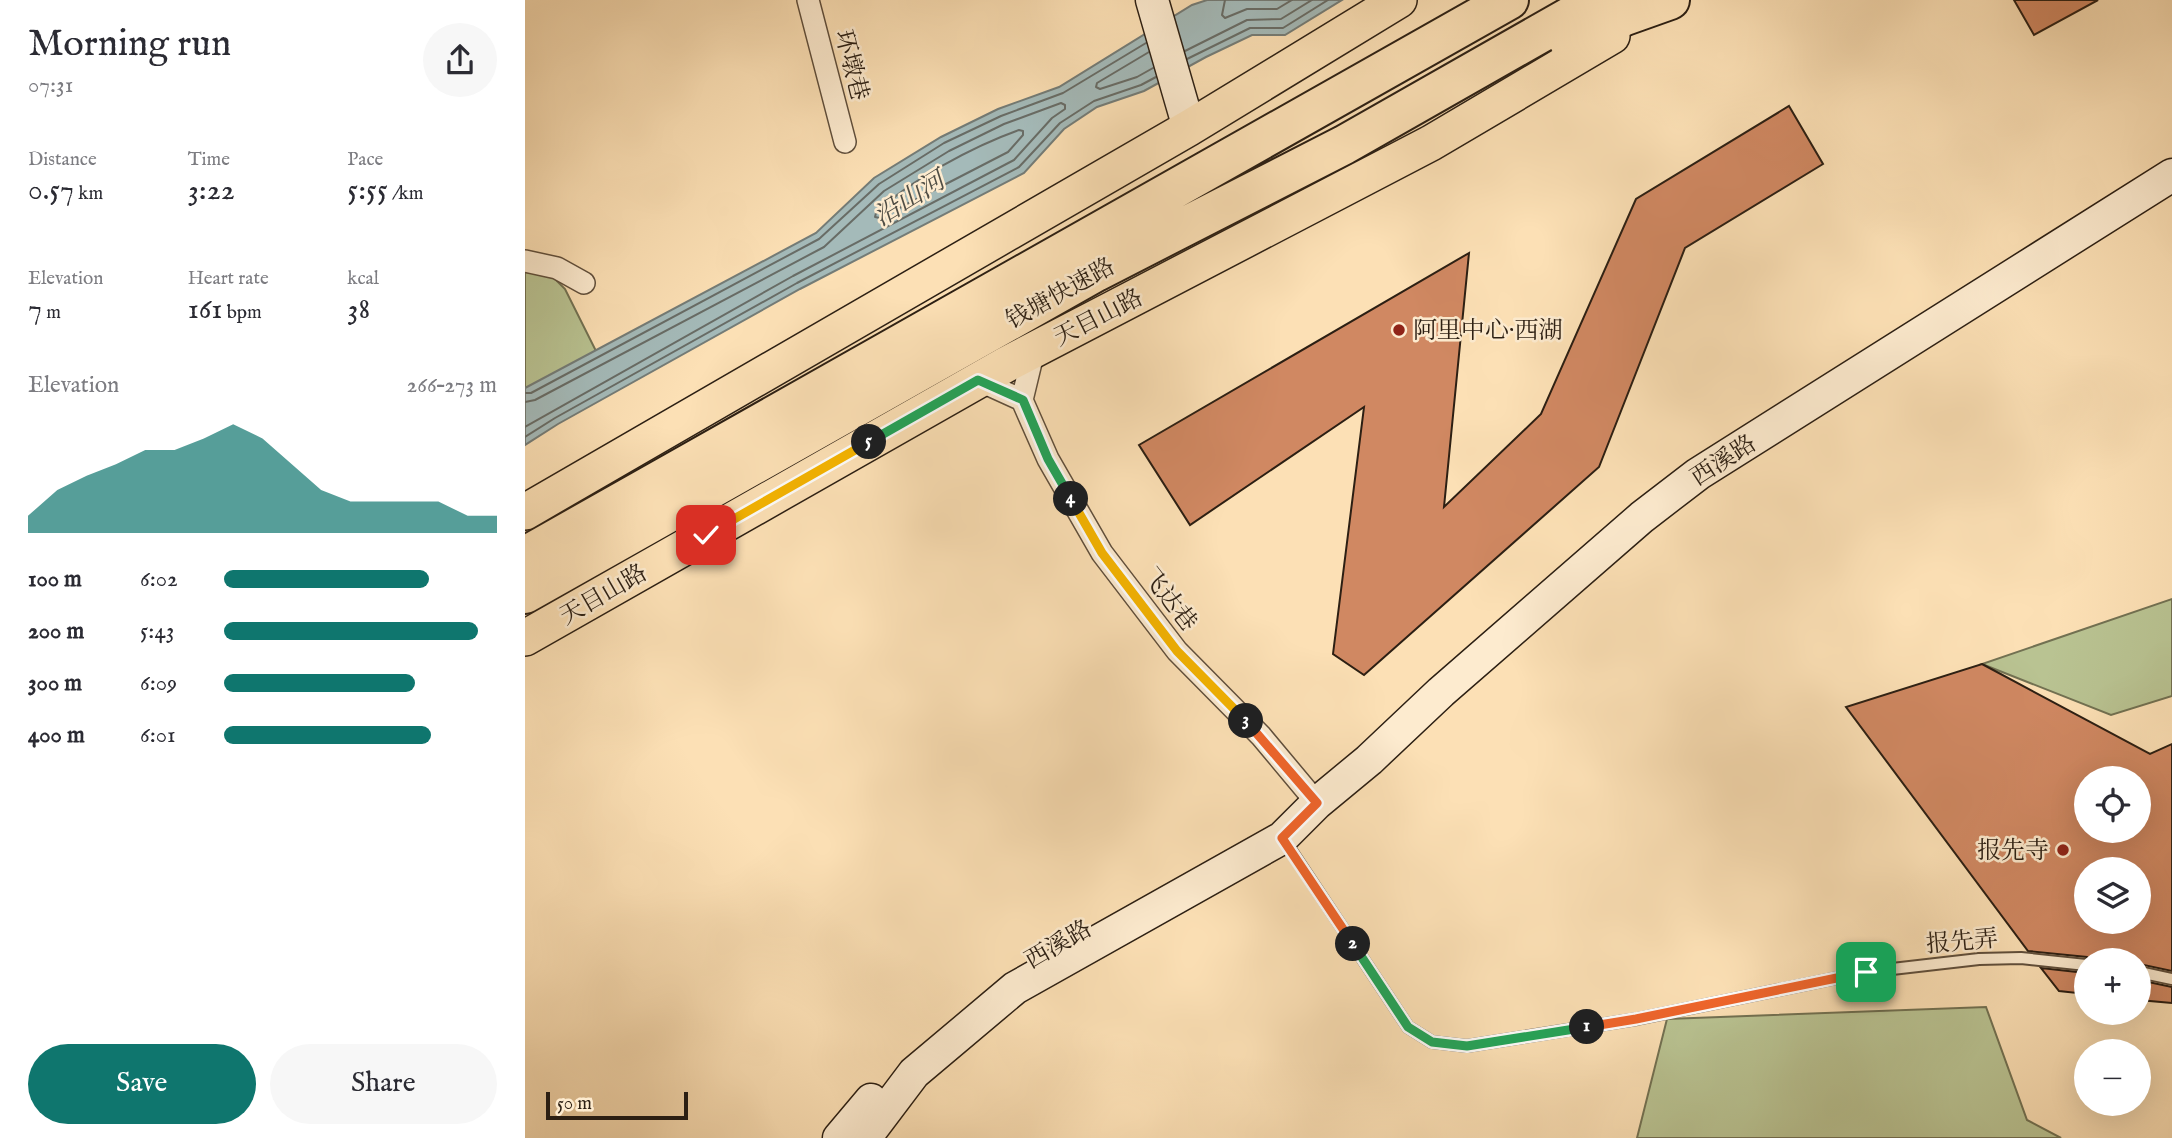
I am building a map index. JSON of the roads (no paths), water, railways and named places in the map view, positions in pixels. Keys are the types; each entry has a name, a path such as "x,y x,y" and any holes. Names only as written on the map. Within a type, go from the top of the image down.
{"highway":[{"path":"1188,179 1455,0"},
{"name":"钱塘快速路","path":"525,556 859,370 1188,179 1509,0"},
{"name":"钱塘快速路","path":"525,594 1096,272 1344,145 1599,0"},
{"path":"1344,145 1625,16 1671,0"}],"main road":[{"path":"1152,0 1189,128"},
{"path":"525,512 1189,128 1399,0"},
{"name":"天目山路","path":"525,638 978,380 1431,143 1671,0"},
{"name":"西溪路","path":"865,1138 914,1073 1015,988 1282,838 1317,803 1369,760 1441,692 1632,526 1698,474 2172,175"},
{"name":"西溪路","path":"839,1138 901,1064 1003,977 1211,855 1317,803"}],"street":[{"name":"环墩巷","path":"809,0 845,142"},
{"path":"525,261 557,268 584,283"},
{"path":"978,380 1023,400 1034,350"},
{"name":"飞达巷","path":"1023,400 1048,459 1102,553 1177,651 1261,736 1317,803"}],"lane":[{"name":"报先弄","path":"1282,838 1408,1027 1432,1042 1467,1046 1611,1023 1866,972 1993,958 2074,964"},
{"path":"2151,975 2172,979"}],"water":[{"name":"沿山河","path":"1207,0 1342,0 1285,35 1252,35 1144,91 1097,107 1064,129 1024,173 800,289 525,445 525,388 816,233 874,178 941,137 998,109 1059,87 1192,5"}],"place":[{"name":"阿里中心·西湖","path":"1399,330"},
{"name":"报先寺","path":"2063,850"}]}
